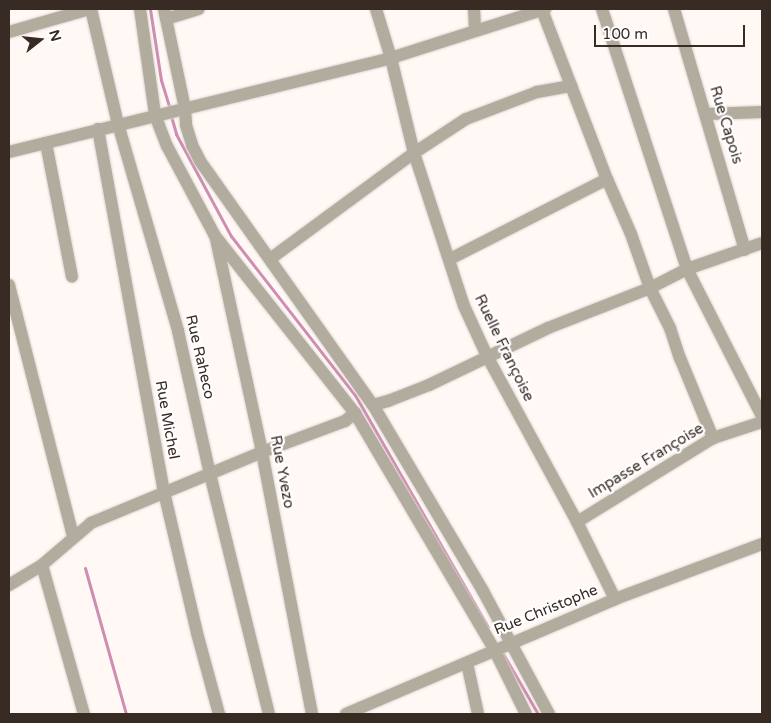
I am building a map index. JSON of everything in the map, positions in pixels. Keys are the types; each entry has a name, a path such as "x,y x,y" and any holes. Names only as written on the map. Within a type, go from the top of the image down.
{"street":[{"path":"9,32 90,9"},
{"name":"Rue Raheco","path":"90,9 118,124 178,331 210,474 269,714"},
{"path":"140,9 157,115 167,146 215,236 355,414 494,649 526,714"},
{"path":"198,9 165,14 182,109 192,146 200,161 373,405 510,642 548,714"},
{"name":"Ruelle Françoise","path":"376,9 391,58 414,153 464,306 487,356 577,522 616,599"},
{"path":"474,9 475,31"},
{"path":"9,152 391,58 543,9 607,179 631,234 650,288 670,328 680,358 713,438"},
{"path":"602,9 687,269 762,416"},
{"name":"Rue Capois","path":"674,9 745,250"},
{"path":"270,259 414,153 466,119 537,92 571,86"},
{"path":"706,114 762,112"},
{"name":"Rue Michel","path":"98,129 164,492 197,634 219,714"},
{"path":"46,143 72,277"},
{"path":"450,259 607,179"},
{"name":"Rue Yvezo","path":"215,236 262,452 312,714"},
{"path":"373,405 429,385 548,328 650,288 687,269 762,243"},
{"path":"9,285 73,537"},
{"path":"9,585 42,565 91,523 262,452 345,421 355,414"},
{"name":"Impasse Françoise","path":"577,522 713,438 762,422"},
{"name":"Rue Christophe","path":"346,714 467,663 510,642 616,599 762,544"},
{"path":"42,565 84,714"},
{"path":"467,663 478,714"}],"waterway":[{"path":"150,9 161,80 170,110"},
{"path":"171,116 176,134 231,236 355,395 488,627"},
{"path":"85,568 126,714"},
{"path":"502,652 538,714"}]}
